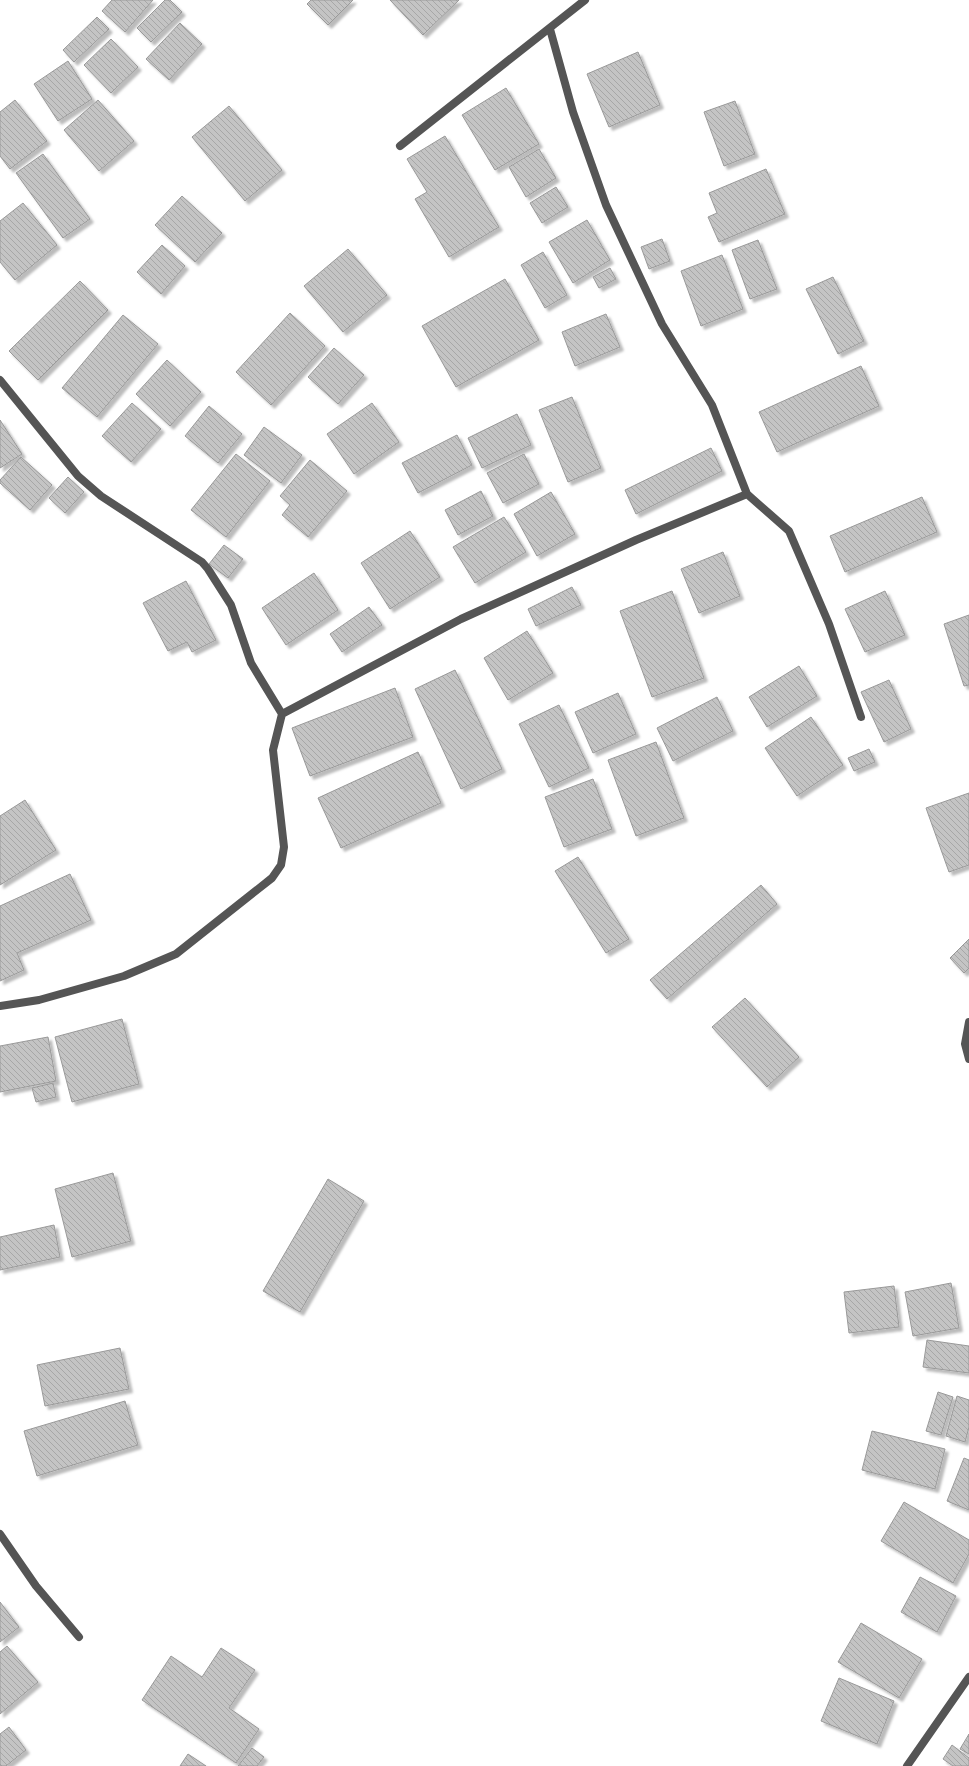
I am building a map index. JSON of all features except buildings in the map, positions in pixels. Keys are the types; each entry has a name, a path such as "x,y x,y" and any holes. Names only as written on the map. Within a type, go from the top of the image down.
{"street":[{"path":"400,146 585,0"},
{"path":"550,29 573,112 606,205 662,324 712,405 747,494 789,531 829,624 861,717"},
{"path":"0,380 78,476 101,496 195,558 208,569 231,606 251,663 282,714 273,750 284,847 281,865 272,878 176,954 124,976 38,1000 0,1006"},
{"path":"282,714 461,619 636,540 747,494"},
{"path":"969,1022 965,1044 969,1059"},
{"path":"0,1534 36,1586 79,1637"},
{"path":"907,1766 969,1677"}]}
